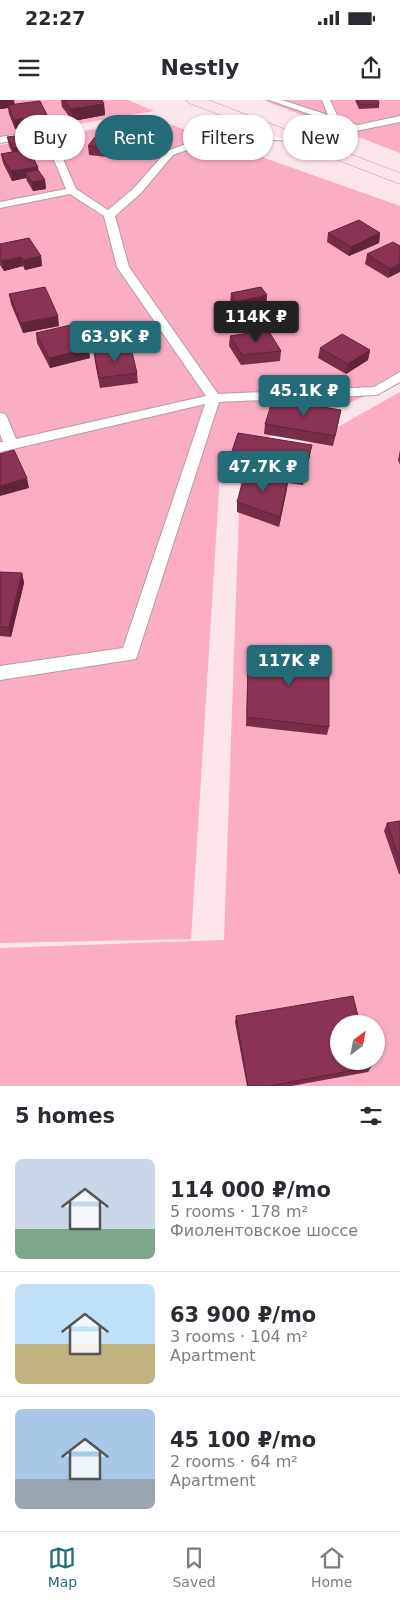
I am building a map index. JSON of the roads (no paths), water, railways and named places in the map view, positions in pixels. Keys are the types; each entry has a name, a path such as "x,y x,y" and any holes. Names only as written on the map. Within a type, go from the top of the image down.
{"main road":[{"path":"194,100 283,133"},
{"path":"350,160 400,179"}],"lane":[{"path":"272,100 317,115"},
{"path":"326,100 332,115"},
{"path":"358,128 400,119"},
{"path":"0,140 47,133 72,191 110,215 124,267 214,398"},
{"path":"110,215 137,191 170,154 219,135 283,138"},
{"path":"0,205 72,191"},
{"path":"0,417 6,446 214,398 377,391 400,376"},
{"path":"0,673 130,654 214,398"}]}
